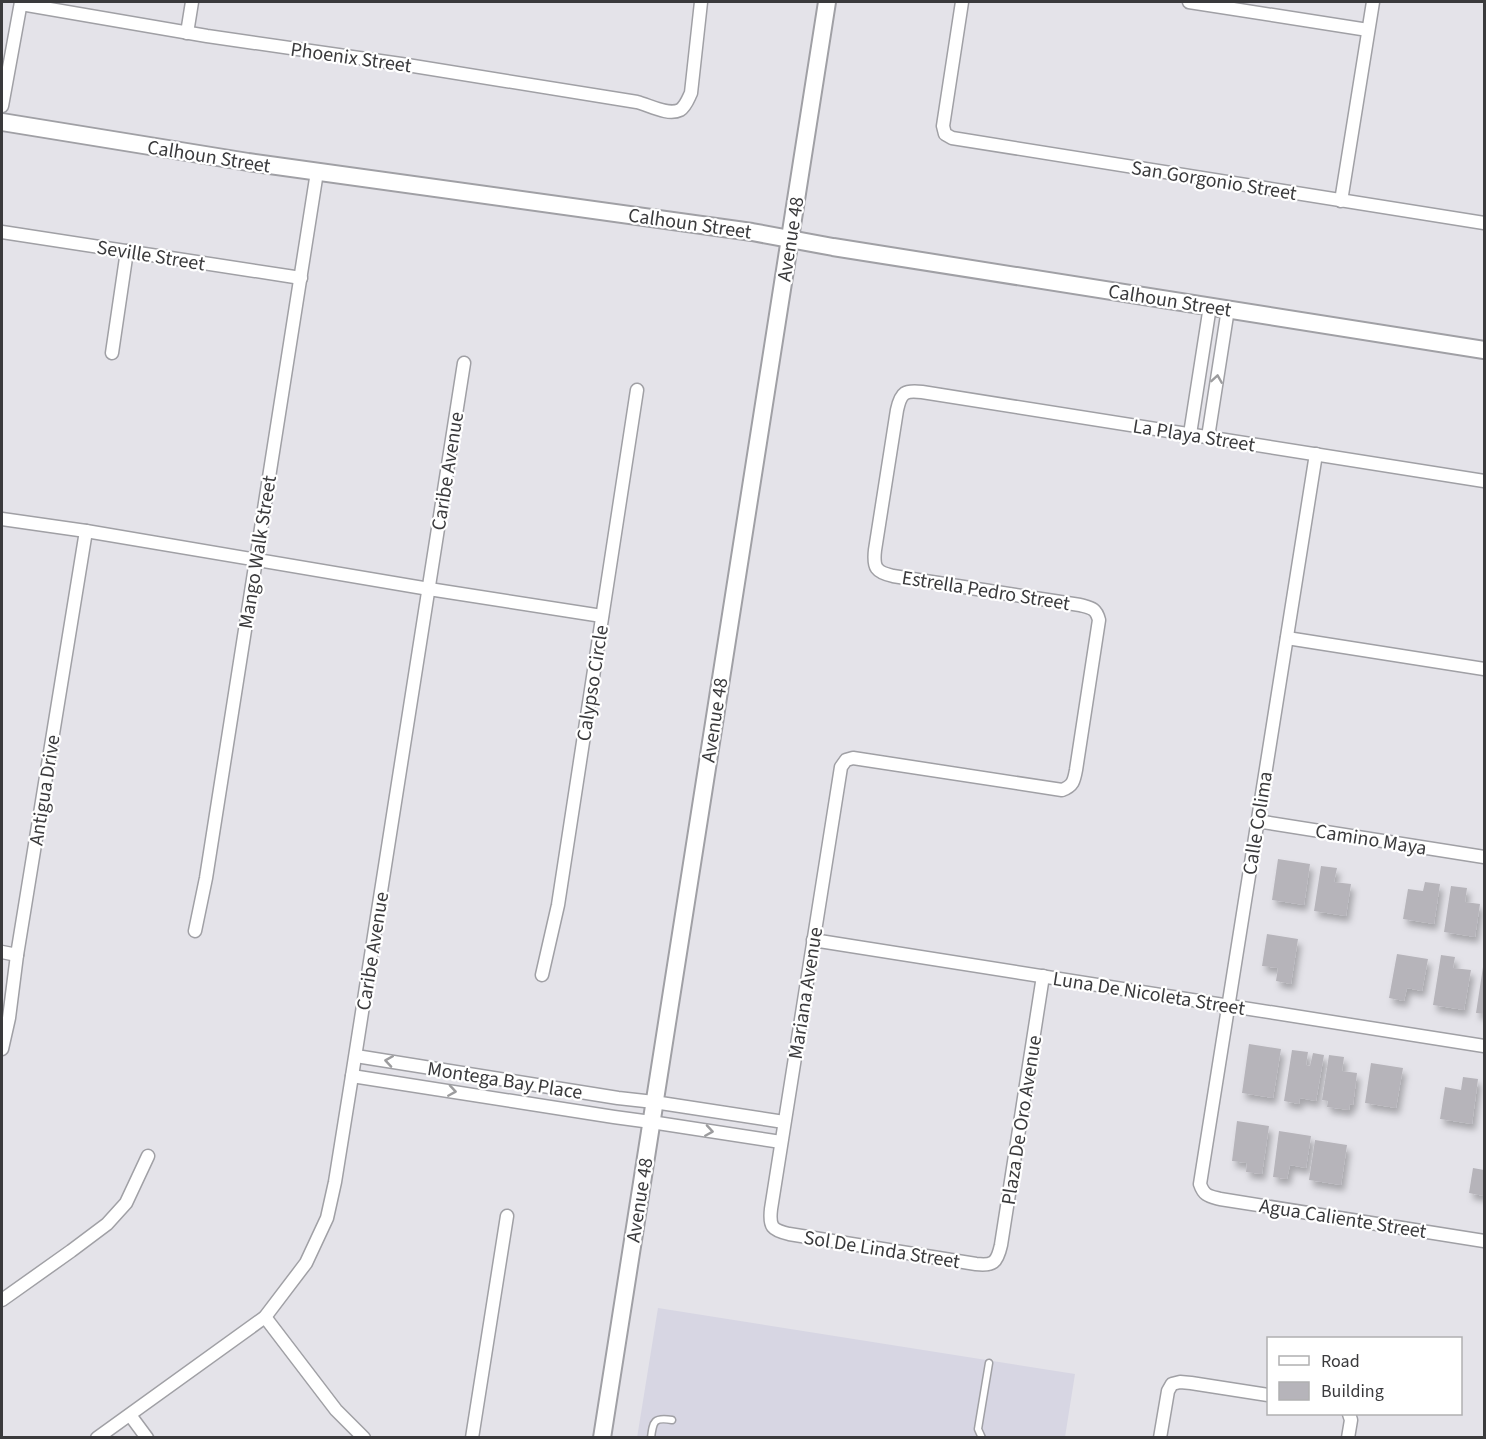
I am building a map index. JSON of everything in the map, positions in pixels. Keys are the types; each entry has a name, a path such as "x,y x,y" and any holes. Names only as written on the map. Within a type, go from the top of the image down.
{"street":[{"path":"187,33 192,2"},
{"name":"Phoenix Street","path":"21,3 187,33 637,102 669,112 680,110 686,105 691,93 701,2"},
{"name":"Avenue 48","path":"602,1437 827,2"},
{"name":"San Gorgonio Street","path":"962,2 943,126 945,134 952,138 1485,223"},
{"path":"1189,2 1368,30"},
{"path":"1341,201 1373,2"},
{"path":"2,106 21,3"},
{"name":"Calhoun Street","path":"2,122 177,151 752,232 833,247 1485,350"},
{"name":"Mango Walk Street","path":"195,931 206,878 317,171"},
{"name":"Seville Street","path":"2,232 301,278"},
{"path":"112,353 127,251"},
{"path":"1190,434 1210,306"},
{"path":"1208,437 1228,309"},
{"name":"Caribe Avenue","path":"97,1437 265,1317 306,1263 327,1218 356,1056 464,363"},
{"name":"Calypso Circle","path":"542,975 558,905 637,390"},
{"name":"La Playa Street","path":"876,569 875,550 899,400 904,393 911,391 1485,481"},
{"name":"Calle Colima","path":"1203,1192 1200,1184 1316,454"},
{"path":"2,519 602,616"},
{"name":"Antigua Drive","path":"2,1048 9,1018 17,955 86,531"},
{"name":"Estrella Pedro Street","path":"846,760 864,759 1051,789 1062,790 1069,787 1074,781 1098,630 1097,612 1080,605 893,576 876,569"},
{"path":"1287,638 1485,669"},
{"name":"Mariana Avenue","path":"772,1228 770,1220 784,1122 839,778 841,767 846,760"},
{"name":"Camino Maya","path":"1257,821 1485,857"},
{"name":"Luna De Nicoleta Street","path":"813,940 1485,1046"},
{"path":"2,952 17,955"},
{"name":"Plaza De Oro Avenue","path":"994,1263 999,1256 1001,1245 1043,976"},
{"name":"Montega Bay Place","path":"356,1056 784,1122"},
{"name":"Montega Bay Place","path":"352,1076 781,1142"},
{"path":"2,1300 107,1224 126,1203 148,1156"},
{"name":"Agua Caliente Street","path":"1203,1192 1209,1197 1220,1199 1485,1241"},
{"path":"472,1437 507,1216"},
{"name":"Sol De Linda Street","path":"772,1228 778,1232 976,1264 994,1263"},
{"path":"265,1317 336,1410 364,1437"},
{"path":"1160,1437 1168,1391 1172,1384 1191,1383 1267,1395"},
{"path":"130,1414 147,1437"},
{"path":"1348,1437 1349,1415"}],"lane":[{"path":"982,1437 978,1429 988,1363"},
{"path":"651,1437 654,1422 661,1418 672,1420"}],"shaded area":[{"path":"658,1308 1075,1374 1065,1437 637,1438"}],"building":[{"path":"1278,859 1310,864 1304,905 1272,900"},
{"path":"1321,866 1337,868 1334,882 1351,884 1346,916 1314,911"},
{"path":"1425,882 1440,884 1434,924 1403,919 1408,889 1423,891"},
{"path":"1451,886 1467,888 1465,902 1480,904 1475,937 1444,932"},
{"path":"1267,934 1298,939 1291,984 1276,981 1278,968 1262,966"},
{"path":"1397,954 1428,959 1422,991 1407,988 1404,1001 1389,998"},
{"path":"1441,955 1455,957 1453,968 1471,970 1464,1010 1433,1005"},
{"path":"1484,967 1484,1014 1476,1013"},
{"path":"1249,1044 1281,1049 1273,1098 1242,1093"},
{"path":"1292,1050 1308,1052 1306,1065 1310,1066 1313,1053 1324,1055 1316,1101 1300,1098 1299,1104 1284,1101"},
{"path":"1329,1055 1344,1057 1342,1071 1357,1073 1353,1105 1350,1104 1349,1110 1327,1107 1328,1101 1322,1100"},
{"path":"1371,1063 1403,1068 1396,1108 1365,1103"},
{"path":"1463,1077 1478,1079 1472,1124 1440,1119 1445,1087 1461,1090"},
{"path":"1237,1121 1269,1126 1262,1174 1246,1172 1247,1163 1232,1161"},
{"path":"1279,1131 1311,1136 1306,1168 1290,1165 1287,1179 1273,1177"},
{"path":"1315,1140 1347,1145 1341,1185 1309,1180"},
{"path":"1473,1168 1484,1170 1484,1196 1469,1193"}]}
